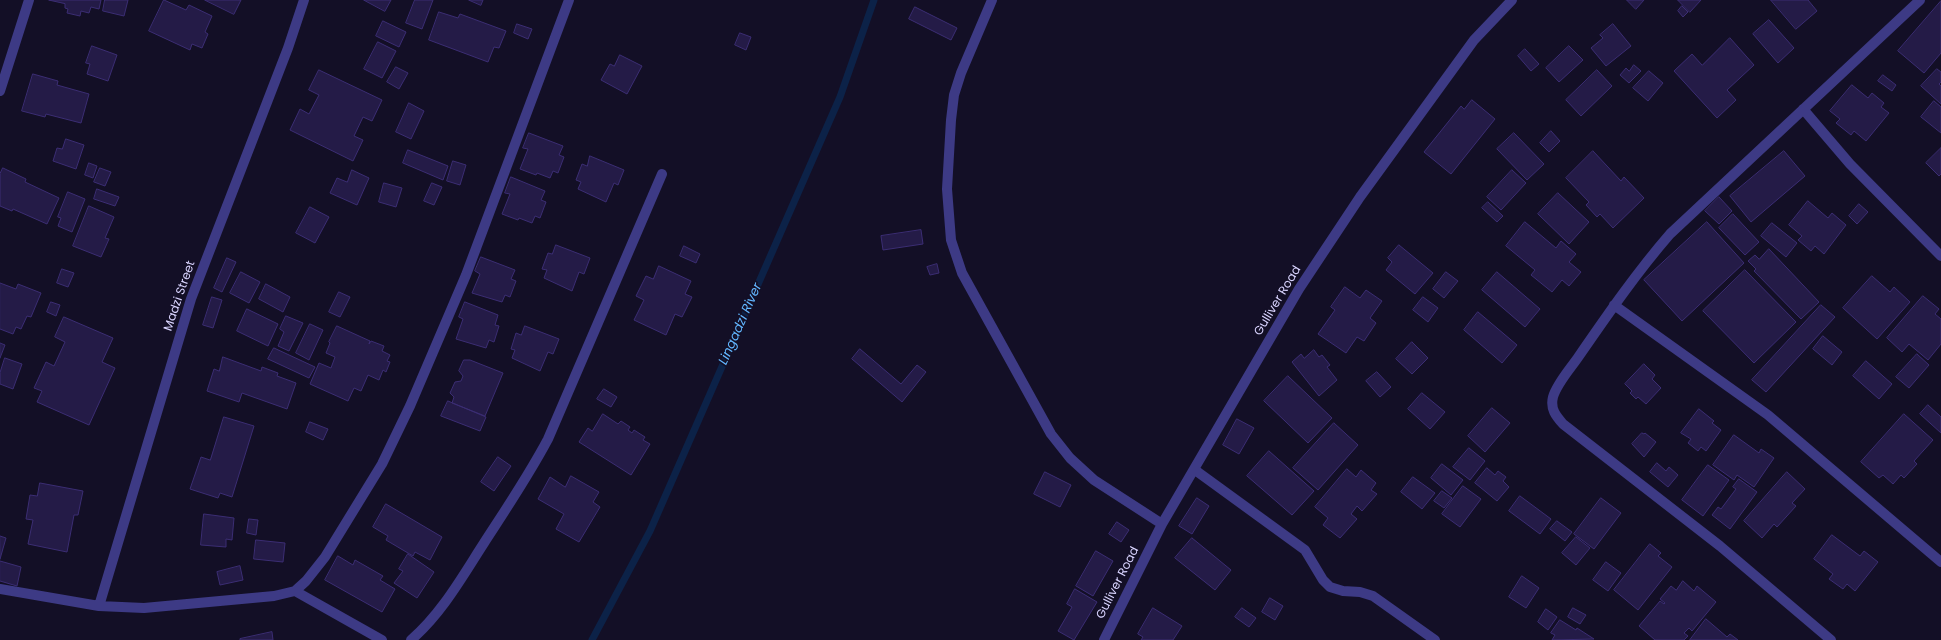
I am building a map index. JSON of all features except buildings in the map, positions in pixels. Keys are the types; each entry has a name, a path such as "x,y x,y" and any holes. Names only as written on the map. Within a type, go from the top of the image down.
{"street":[{"path":"0,91 29,0"},
{"name":"Madzi Street","path":"99,606 191,299 285,55 304,0"},
{"path":"0,589 99,606 144,608 246,600 274,596 295,591 306,581 325,557 382,464 410,406 480,240 569,0"},
{"path":"992,0 961,73 954,95 950,120 947,189 951,240 962,273 1051,434 1070,458 1094,480 1162,524"},
{"name":"Gulliver Road","path":"1104,640 1162,524 1195,470 1299,288 1360,197 1474,40 1512,0"},
{"path":"1831,640 1720,546 1563,424 1553,413 1553,397 1561,382 1614,305 1647,261 1670,234 1920,0"},
{"path":"1803,108 1850,164 1941,256"},
{"path":"411,640 424,628 451,594 533,468 548,439 662,174"},
{"path":"1614,305 1768,415 1941,562"},
{"path":"1195,470 1305,550 1323,580 1330,587 1343,591 1360,592 1373,596 1435,640"},
{"path":"295,591 382,640"}],"waterway":[{"name":"Lingadzi River","path":"592,640 650,531 840,97 874,0"}]}
